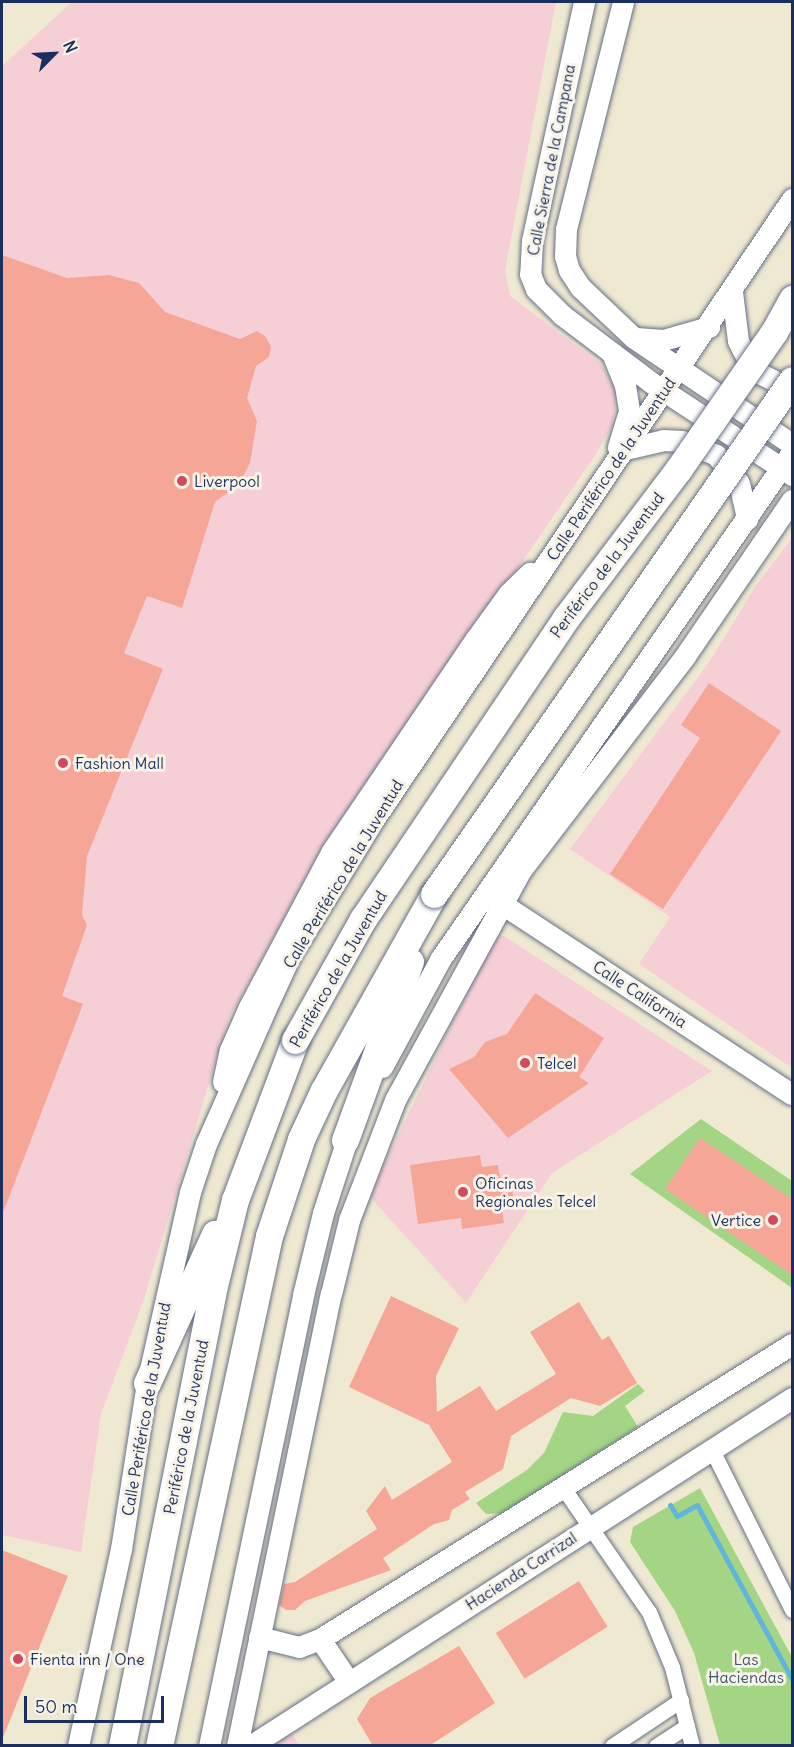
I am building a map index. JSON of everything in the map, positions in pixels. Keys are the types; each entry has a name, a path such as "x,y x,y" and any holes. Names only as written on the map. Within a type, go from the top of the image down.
{"highway":[{"name":"Periférico de la Juventud","path":"122,1746 212,1294 235,1200 295,1040 363,919 566,618 678,470 774,332 792,299"},
{"path":"159,1746 268,1236 302,1139 324,1090 431,900 792,380"},
{"path":"345,1140 431,900"},
{"path":"147,1383 214,1235 235,1200"}],"main road":[{"name":"Calle Sierra de la Campana","path":"584,2 532,241 530,274 543,299 611,353 664,391 789,465"},
{"name":"Calle Sierra de la Campana","path":"623,2 566,229 565,256 580,287 634,338 792,444"},
{"name":"Calle Periférico de la Juventud","path":"78,1746 121,1549 147,1383 190,1191 218,1116 290,956 374,819 709,327 792,200"},
{"path":"732,292 738,341 747,359 761,374 792,390"},
{"path":"634,338 663,340 709,327"},
{"path":"605,478 629,411 624,385 611,353"},
{"path":"625,449 663,440 682,441 716,455 739,483 747,519"},
{"path":"209,1746 274,1420 320,1225 345,1140 414,1004 494,899 747,519 789,465"},
{"path":"237,1746 331,1294 353,1210 378,1137 494,899 528,861 685,656 792,500"},
{"path":"767,536 792,520"},
{"name":"Calle California","path":"494,899 792,1094"},
{"path":"259,1637 299,1647 320,1639 564,1489 792,1344"},
{"name":"Hacienda Carrizal","path":"250,1746 792,1398"},
{"path":"320,1639 349,1682"}],"street":[{"path":"712,1450 792,1610"},
{"path":"564,1489 649,1612 681,1700 692,1746"},
{"path":"612,1746 681,1700"},
{"path":"656,1746 687,1726"}],"shaded area":[{"name":"Fashion Mall","path":"72,2 556,2 505,270 510,296 602,365 617,393 612,426 596,454 307,875 228,1020 144,1299 101,1414 81,1552 2,1535 2,66"},
{"path":"792,538 792,1068 639,964 670,917 570,849 710,661 755,587"},
{"path":"504,936 712,1071 552,1173 466,1303 369,1196 482,961 497,937"},
{"path":"292,1734 299,1745 271,1745"}],"green space":[{"path":"701,1119 792,1181 792,1288 630,1174"},
{"path":"638,1384 645,1391 625,1406 638,1427 504,1513 486,1514 476,1503 527,1470 544,1453 563,1412 593,1416"},
{"name":"Las Haciendas","path":"700,1488 792,1657 792,1745 720,1745 694,1653 675,1611 630,1542 633,1527"}],"building":[{"name":"Fashion Mall","path":"2,255 67,278 109,275 139,283 165,312 240,339 257,331 266,337 271,347 269,357 256,366 247,398 257,421 250,463 239,484 215,502 182,608 147,596 124,653 163,669 87,856 82,915 87,925 62,996 83,1004 3,1213"},
{"path":"709,683 781,731 663,909 610,874 700,738 681,725"},
{"name":"Telcel","path":"535,993 604,1038 579,1077 589,1083 508,1138 449,1069 474,1057 485,1042 507,1034"},
{"path":"700,1138 792,1199 792,1275 665,1189"},
{"name":"Oficinas Regionales Telcel","path":"480,1155 482,1167 498,1165 500,1178 510,1176 515,1207 502,1209 504,1223 462,1229 461,1218 418,1224 410,1165"},
{"path":"391,1296 459,1328 436,1376 437,1412 480,1386 496,1411 556,1374 530,1332 579,1302 602,1340 609,1336 637,1383 600,1406 571,1398 511,1436 503,1469 465,1492 470,1499 452,1510 449,1520 434,1524 383,1558 391,1570 305,1601 295,1610 286,1610 279,1605 284,1584 295,1582 377,1529 366,1511 385,1486 392,1500 452,1462 429,1425 349,1387"},
{"name":"Fienta inn / One","path":"2,1550 68,1576 2,1740"},
{"path":"579,1581 608,1627 525,1679 496,1633"},
{"path":"459,1646 495,1703 429,1746 373,1746 357,1719 370,1698"}],"waterway":[{"path":"670,1505 677,1516 697,1505 792,1679"}],"place":[{"name":"Liverpool","path":"182,481"},
{"name":"Fashion Mall","path":"63,763"},
{"name":"Telcel","path":"525,1063"},
{"name":"Oficinas Regionales Telcel","path":"463,1192"},
{"name":"Vertice","path":"773,1220"},
{"name":"Fienta inn / One","path":"18,1659"}]}
